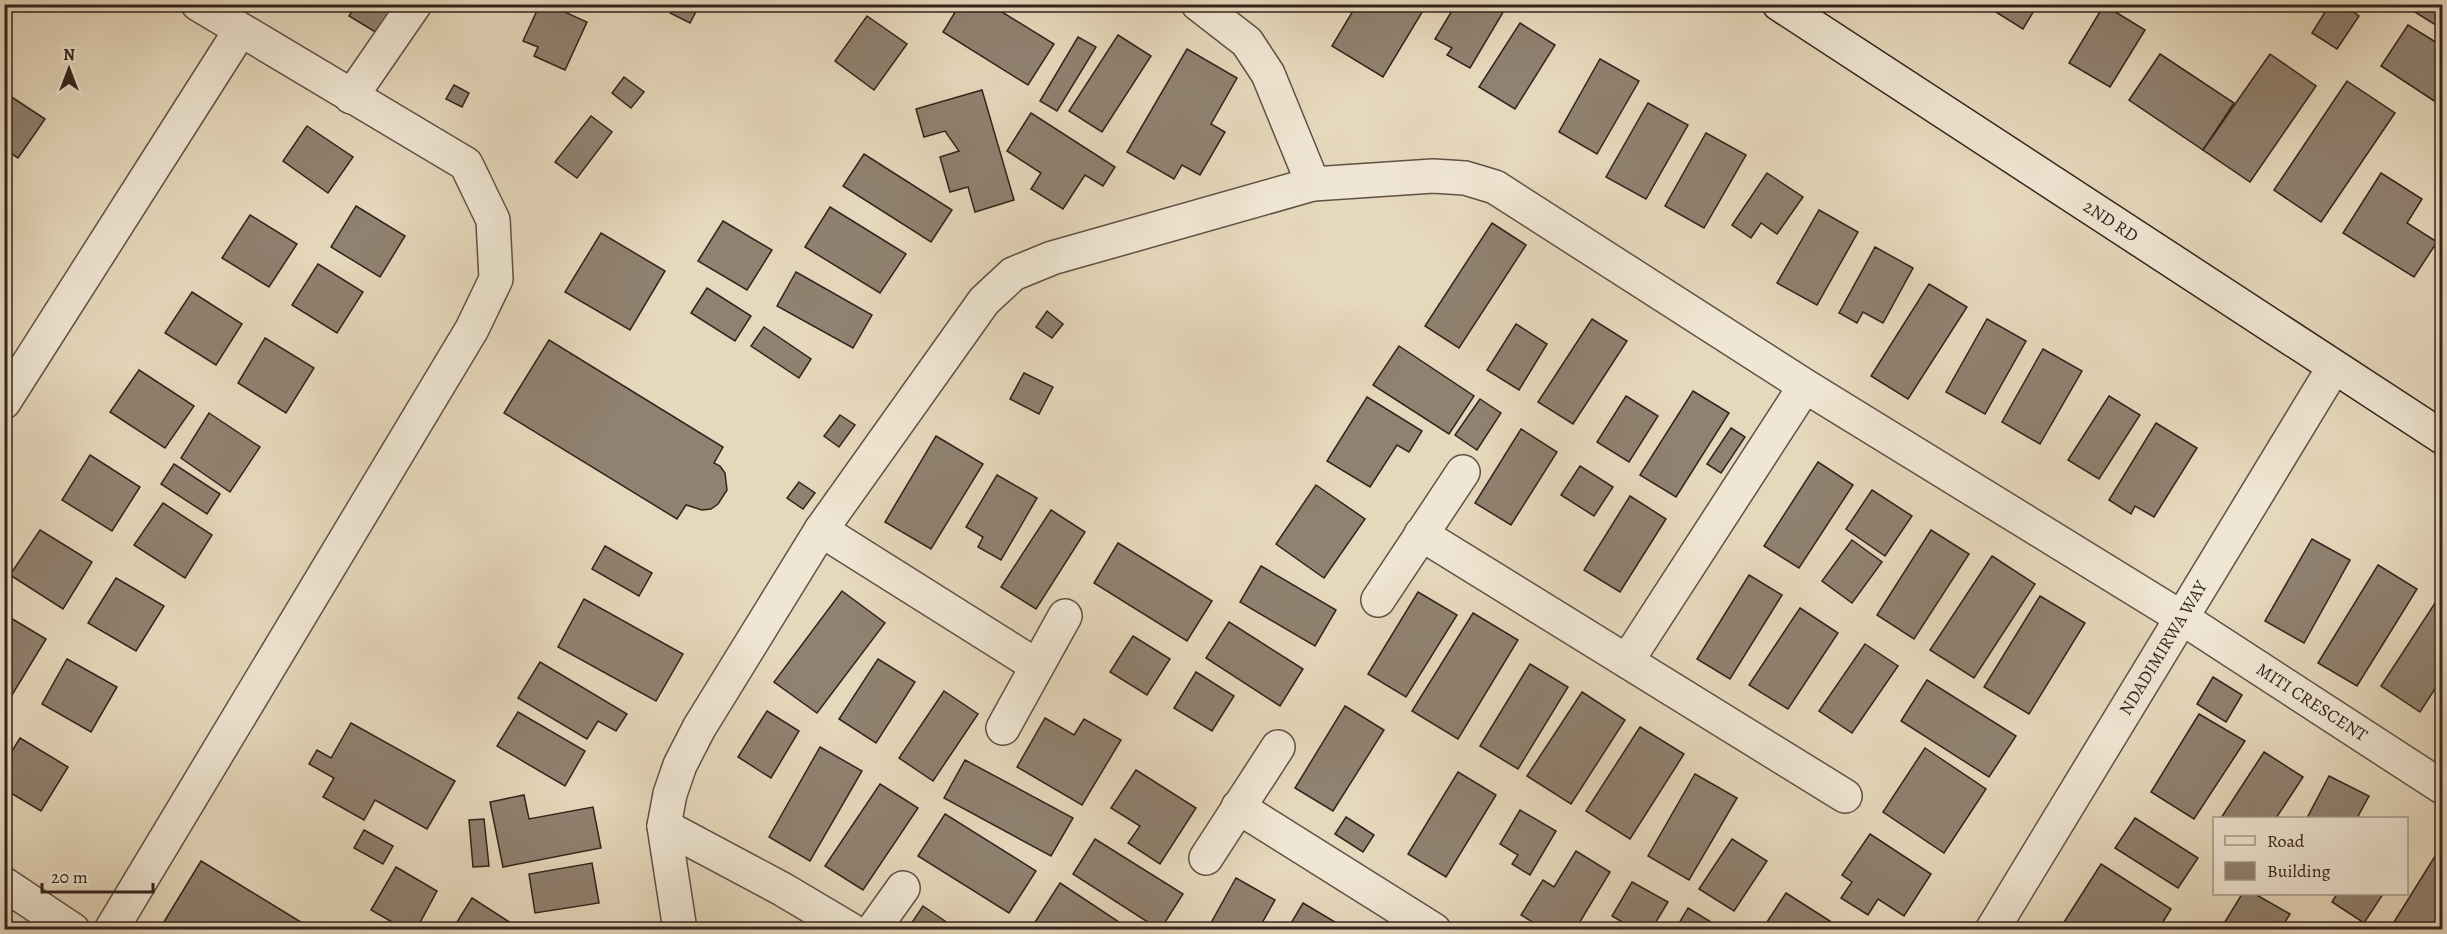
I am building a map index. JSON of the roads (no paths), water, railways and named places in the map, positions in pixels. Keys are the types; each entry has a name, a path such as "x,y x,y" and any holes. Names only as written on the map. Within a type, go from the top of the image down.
{"street":[{"path":"111,930 466,339 496,279 493,220 466,164 198,4"},
{"path":"351,97 415,4"},
{"path":"1198,4 1247,42 1268,74 1313,184"},
{"name":"2ND RD","path":"1779,4 2442,437"},
{"path":"4,402 240,31"},
{"name":"MITI CRESCENT","path":"680,930 664,826 670,794 680,765 699,728 821,530 984,301 1013,274 1053,258 1313,184 1433,176 1465,178 1495,187 1805,386 2182,618 2442,787"},
{"name":"NDADIMIRWA WAY","path":"1992,930 2334,367"},
{"path":"1628,661 1805,386"},
{"path":"1378,600 1463,472"},
{"path":"821,530 1037,666"},
{"path":"1421,534 1845,796"},
{"path":"1003,728 1065,616"},
{"path":"1206,858 1278,747"},
{"path":"1238,807 1434,930"},
{"path":"664,826 782,889 850,930"},
{"path":"4,884 74,930"},
{"path":"873,930 903,888"}]}
